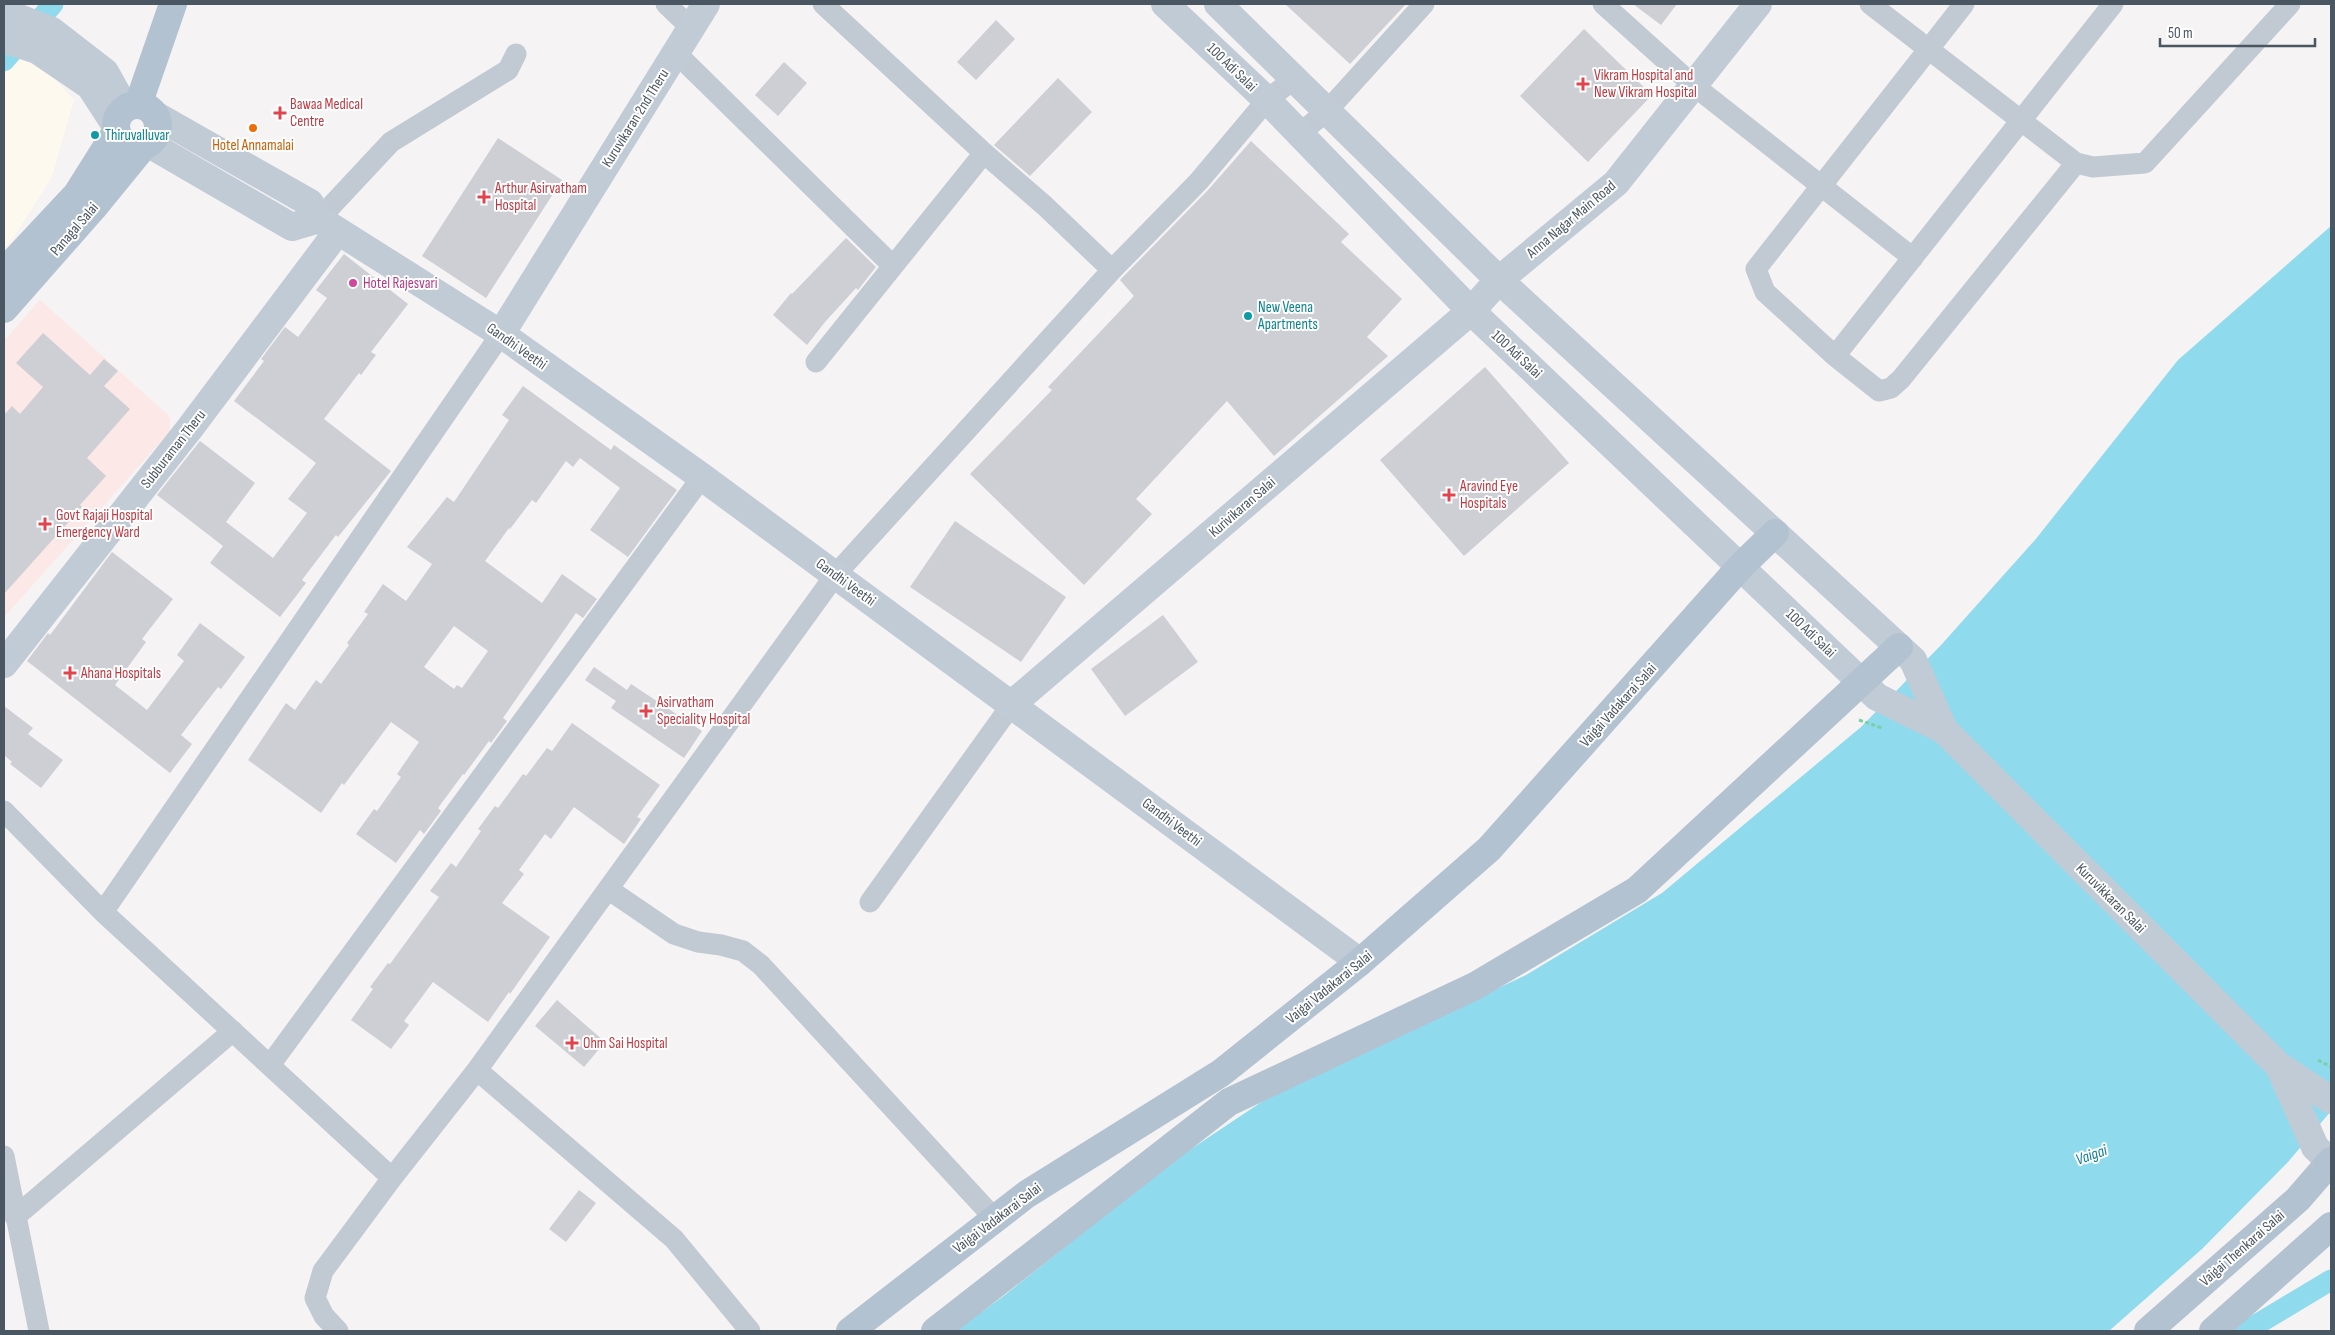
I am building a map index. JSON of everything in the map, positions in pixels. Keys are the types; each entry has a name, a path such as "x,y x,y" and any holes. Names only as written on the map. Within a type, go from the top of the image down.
{"main road":[{"path":"146,146 129,147 123,143 130,117 174,4"},
{"name":"Panagal Salai","path":"4,272 77,194 130,117 158,127 154,140 146,146 4,309"},
{"name":"Vaigai Vadakarai Salai","path":"850,1331 1027,1194 1221,1073 1360,962 1489,849 1742,566 1775,533"},
{"path":"935,1331 1229,1102 1475,986 1637,890 1869,690 1906,654"},
{"name":"Vaigai Thenkarai Salai","path":"2148,1331 2298,1199 2327,1158"},
{"path":"2213,1331 2331,1226"}],"street":[{"path":"666,4 692,28"},
{"name":"Kuruvikaran 2nd Theru","path":"501,334 706,4"},
{"path":"823,4 984,153 1045,206 1112,270"},
{"name":"100 Adi Salai","path":"1165,4 1267,100 1471,311 1742,566 1869,690"},
{"path":"1218,4 1499,280 1906,654"},
{"path":"1299,134 1327,111 1424,4"},
{"path":"1603,4 1693,85 1913,258"},
{"name":"Anna Nagar Main Road","path":"1471,311 1499,280 1616,183 1758,4"},
{"path":"1870,4 2076,163 2093,167 2145,163 2290,4"},
{"path":"1964,4 1756,269 1765,292 1835,356 1879,392 1891,388 1907,372 2076,163"},
{"path":"1835,356 2113,4"},
{"path":"9,23 44,41 90,86 130,117"},
{"path":"676,53 892,265"},
{"path":"146,146 292,227 328,225 391,142 508,70 516,54"},
{"path":"338,1331 324,1316 315,1298 323,1271 392,1178 477,1070 836,574 1112,270 1199,181 1267,100 1294,79"},
{"name":"Gandhi Veethi","path":"130,117 310,203 328,225 501,334 836,574 1360,962"},
{"path":"816,362 892,265 984,153"},
{"name":"Subburaman Theru","path":"4,664 190,428 328,225"},
{"name":"Kurivikaran Salai","path":"1012,704 1471,311"},
{"path":"102,912 501,334"},
{"path":"270,1065 702,477"},
{"name":"Kuruvikkaran Salai","path":"1906,654 1944,730"},
{"name":"Kuruvikkaran Salai","path":"1869,690 1944,730 2279,1066 2331,1100"},
{"path":"870,902 1012,704"},
{"path":"4,811 102,912 392,1178"},
{"path":"608,889 674,934 698,942 721,945 743,951 761,965 995,1219"},
{"path":"15,1217 232,1031"},
{"name":"Kuruvikkaran Salai","path":"2279,1066 2327,1158"},
{"path":"477,1070 674,1239 750,1331"},
{"path":"4,1156 39,1331"}],"path":[{"path":"1860,720 1884,729"}],"shaded area":[{"path":"4,44 35,57 74,100 52,177 10,243 4,249"},
{"name":"Govt Rajaji Hospital Emergency Ward","path":"40,300 170,417 170,431 4,617 4,341"}],"water":[{"name":"Vaigai","path":"2331,226 2331,1111 2288,1162 2202,1249 2109,1331 955,1331 1001,1298 1173,1161 1272,1095 1526,975 1662,893 1861,727 1942,644 2035,540 2178,360"}],"building":[{"path":"1285,4 1406,4 1350,64"},
{"path":"1633,4 1677,4 1661,25"},
{"path":"996,20 1015,39 976,80 957,62"},
{"path":"1584,29 1652,95 1588,162 1520,96"},
{"path":"784,62 807,83 778,116 755,95"},
{"path":"1058,78 1092,112 1030,176 994,145"},
{"path":"498,138 562,180 486,298 422,256"},
{"path":"1251,141 1349,234 1341,242 1402,299 1367,337 1388,356 1274,456 1227,401 1136,499 1152,514 1084,585 970,474 1052,390 1048,387 1134,296 1120,280 1208,190"},
{"path":"846,238 876,267 858,290 856,288 825,322 807,345 773,315 791,293"},
{"path":"344,254 408,304 371,352 376,355 361,375 359,373 324,419 391,471 338,537 336,535 302,580 306,583 280,617 210,563 223,546 157,495 200,441 255,483 226,522 273,558 307,513 288,499 316,463 234,401 264,361 261,359 285,327 298,337 327,298 316,290"},
{"name":"Govt Rajaji Hospital Emergency Ward","path":"43,333 90,375 104,359 118,371 104,386 130,409 87,458 106,476 80,505 82,507 4,594 4,415 12,406 20,414 43,387 16,363"},
{"path":"1485,367 1569,463 1464,556 1380,460"},
{"path":"523,386 611,450 614,445 677,490 628,557 590,530 620,488 580,458 573,467 566,461 536,503 532,500 509,528 485,561 542,603 562,574 597,599 583,618 576,613 503,718 507,721 491,743 489,741 438,808 441,811 424,834 420,830 396,863 356,834 374,809 377,811 401,777 397,774 419,742 391,722 344,785 342,783 321,813 248,760 286,703 295,710 316,680 321,684 349,645 347,643 368,614 364,612 383,584 406,601 432,564 407,547 447,497 454,502 509,420 502,415","holes":["454,626 488,651 462,688 457,685 454,689 424,667"]},
{"path":"955,521 1066,597 1021,662 910,587"},
{"path":"112,552 173,599 142,639 146,642 115,685 147,710 184,661 177,655 200,623 245,657 221,689 218,687 181,735 192,744 170,773 27,661 48,633 50,635"},
{"path":"1163,615 1198,662 1125,716 1091,669"},
{"path":"594,667 627,690 631,684 702,731 684,758 611,708 616,701 585,680"},
{"path":"4,706 33,728 28,734 63,760 41,788 10,764 12,762 4,755"},
{"path":"572,723 660,785 637,817 641,819 624,844 574,807 551,839 545,834 519,870 524,874 502,903 550,937 488,1022 433,982 404,1021 409,1025 391,1049 351,1020 373,989 370,987 388,963 390,964 439,897 430,891 451,863 456,867 481,831 478,829 495,806 498,808 523,774 526,776 547,748 552,751"},
{"path":"557,1000 605,1042 584,1067 535,1026"},
{"path":"579,1190 596,1203 566,1242 549,1229"}],"waterway":[{"path":"4,61 53,4"},
{"path":"2246,1331 2331,1280"}],"place":[{"name":"Vikram Hospital and New Vikram Hospital","path":"1583,84"},
{"name":"Bawaa Medical Centre","path":"280,113"},
{"name":"Hotel Annamalai","path":"253,128"},
{"name":"Thiruvalluvar","path":"95,135"},
{"name":"Arthur Asirvatham Hospital","path":"484,197"},
{"name":"Hotel Rajesvari","path":"353,283"},
{"name":"New Veena Apartments","path":"1248,316"},
{"name":"Aravind Eye Hospitals","path":"1449,495"},
{"name":"Govt Rajaji Hospital Emergency Ward","path":"45,524"},
{"name":"Ahana Hospitals","path":"70,673"},
{"name":"Asirvatham Speciality Hospital","path":"646,711"},
{"name":"Ohm Sai Hospital","path":"572,1043"}]}
